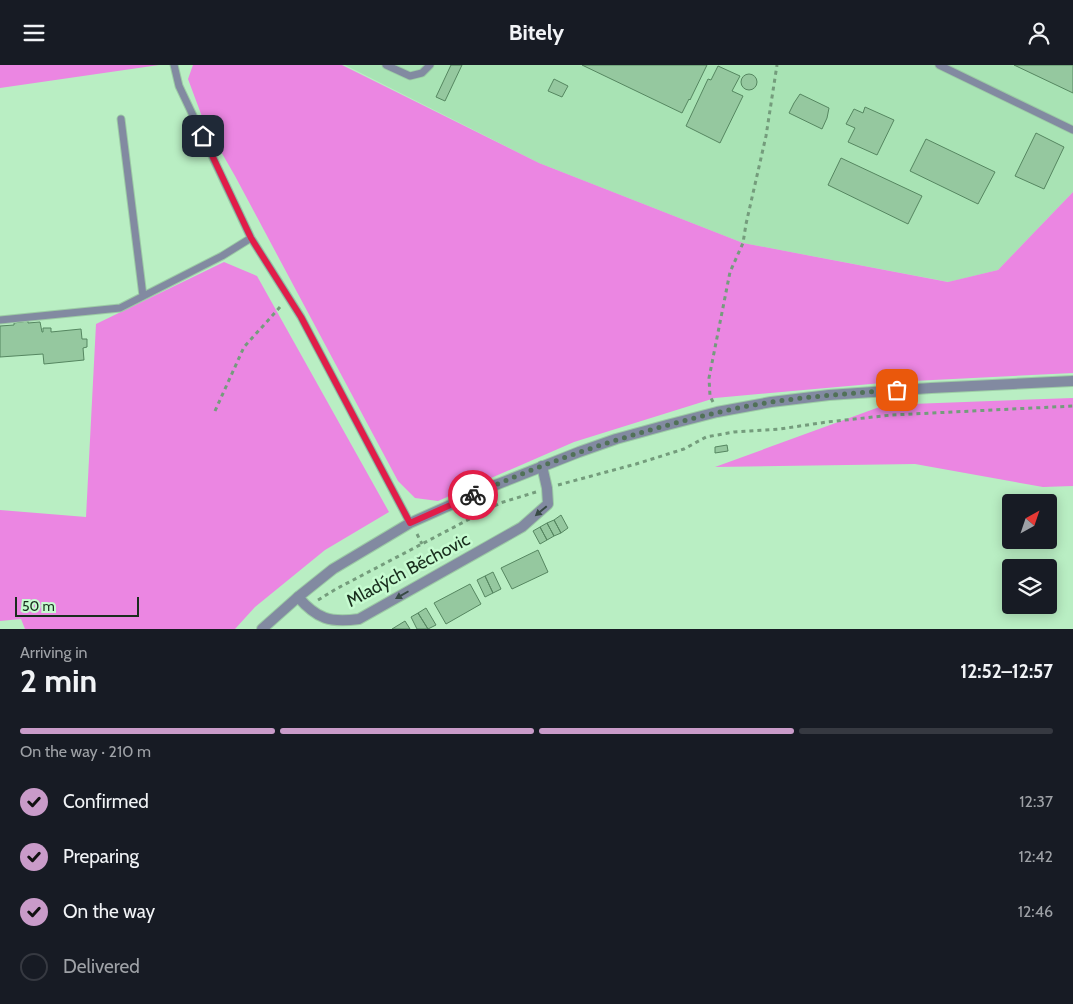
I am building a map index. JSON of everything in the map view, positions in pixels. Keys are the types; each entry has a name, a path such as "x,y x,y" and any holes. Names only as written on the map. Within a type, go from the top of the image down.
{"street":[{"name":"Mladých Běchovic","path":"262,629 333,569 410,523 542,466 616,439 717,412 771,402 829,395 1073,381"},
{"name":"Mladých Běchovic","path":"298,597 307,608 326,619 343,621 359,619 522,527 548,504 547,488 542,466"}],"lane":[{"path":"174,65 179,85 251,238 301,317 410,523"},
{"path":"386,65 410,77 422,73 430,65"},
{"path":"939,65 1073,130"},
{"path":"121,119 143,296"},
{"path":"0,320 120,308 222,256 251,238"}],"path":[{"path":"717,412 710,396 709,377 730,272 743,243 766,136 777,65"},
{"path":"215,411 244,347 289,298"},
{"path":"307,608 336,589 500,503 684,449 706,437 734,432 780,429 892,415 1073,407"}],"shaded area":[{"path":"0,65 159,65 0,88"},
{"path":"193,65 342,65 539,163 743,243 948,282 998,270 1073,192 1073,373 893,382 715,398 574,442 438,501 415,498 398,481 235,176 204,122 188,79"},
{"path":"345,65 1073,65 1073,192 998,270 949,282 743,243 539,163"},
{"path":"224,262 257,276 389,512 325,550 255,607 235,629 25,629 21,619 0,621 0,510 86,517 96,324"},
{"path":"1073,398 1073,486 1043,487 915,464 715,467 885,405"}],"building":[{"path":"451,65 462,65 445,101 436,97"},
{"path":"582,65 707,65 682,113"},
{"path":"1014,65 1073,65 1073,93"},
{"path":"718,66 740,76 732,91 743,96 720,143 686,126 708,79 711,80"},
{"path":"749,74 755,76 757,82 755,88 749,90 743,88 741,82 743,76"},
{"path":"554,79 568,86 562,97 548,91"},
{"path":"800,94 829,108 822,129 789,113"},
{"path":"865,107 894,120 877,155 848,142 855,128 846,124 854,109 863,113"},
{"path":"1036,133 1064,147 1044,189 1015,176"},
{"path":"926,139 995,172 978,204 910,171"},
{"path":"841,158 922,196 908,224 828,185"},
{"path":"28,321 28,323 40,322 42,332 43,328 51,328 51,332 81,329 82,339 87,339 87,347 83,348 84,360 44,364 43,354 0,357 0,326"},
{"path":"727,445 728,451 715,453 715,447"},
{"path":"561,515 568,528 561,533 554,520"},
{"path":"554,520 561,533 554,536 547,523"},
{"path":"547,523 554,536 547,540 540,527"},
{"path":"540,527 547,540 540,544 533,531"},
{"path":"538,550 548,572 512,589 501,568"},
{"path":"493,572 501,589 493,593 485,576"},
{"path":"485,576 493,593 485,597 477,580"},
{"path":"470,584 481,604 446,624 434,603"},
{"path":"426,608 436,625 428,629 418,613"},
{"path":"418,613 428,629 417,629 411,617"},
{"path":"405,621 410,629 392,629"}],"way so far":[{"path":"473,495 542,466 616,439 717,412 771,402 897,390"}],"route":[{"path":"203,136 251,238 301,317 410,523 473,495"}]}
